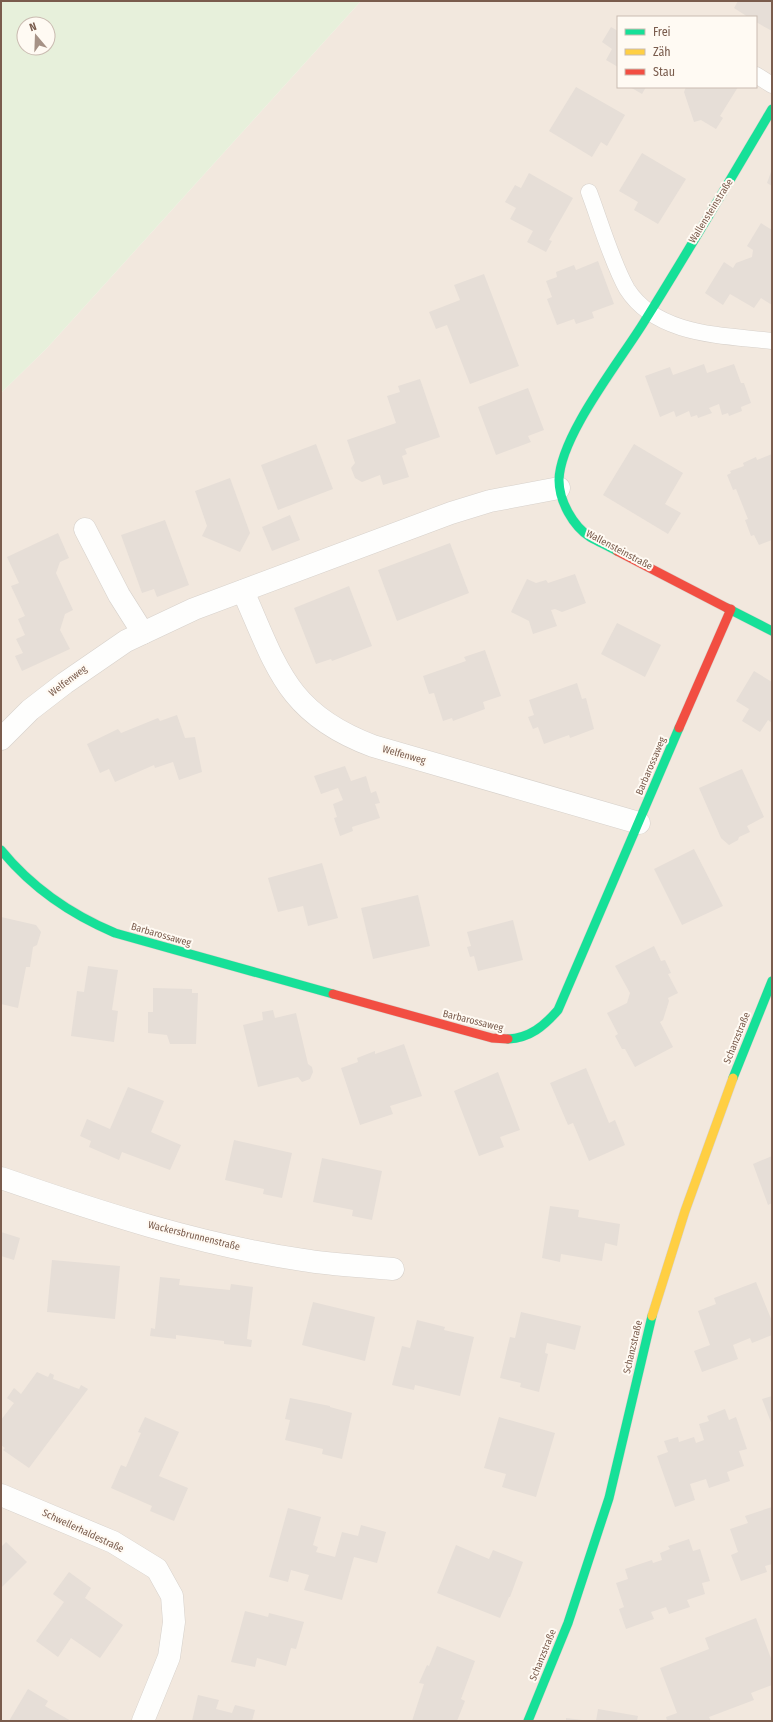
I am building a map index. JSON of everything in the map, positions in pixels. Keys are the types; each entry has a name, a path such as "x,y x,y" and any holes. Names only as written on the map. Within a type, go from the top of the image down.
{"street":[{"name":"Wallensteinstraße","path":"772,109 650,312 576,428 564,453 560,472 559,488 564,507 574,523 589,536 772,631"},
{"name":"Welfenweg","path":"1,739 30,710 64,683 101,657 143,633 194,610 451,512 490,501 559,488"},
{"path":"84,529 119,595 143,633"},
{"name":"Welfenweg","path":"243,591 274,664 287,686 304,706 325,723 352,738 373,746 639,823"},
{"name":"Barbarossaweg","path":"1,850 11,863 56,903 86,921 115,933 477,1034 510,1040 527,1036 542,1028 558,1010 731,610"},
{"name":"Schanzstraße","path":"528,1721 568,1623 609,1498 653,1310 685,1211 722,1106 772,981"},
{"name":"Wackersbrunnenstraße","path":"1,1178 128,1220 201,1240 302,1260 393,1269"},
{"name":"Schwellerhaldestraße","path":"1,1495 113,1542 157,1569 172,1596 174,1622 169,1657 144,1721"}],"lane":[{"path":"757,76 772,85"},
{"path":"589,192 620,276 638,303 669,323 691,331 772,341"}],"shaded area":[{"path":"361,1 772,1 772,1721 1,1721 1,393 47,348"}],"green space":[{"path":"1,1 361,1 47,348 1,393"}],"building":[{"path":"738,1 772,1 772,31 757,23 757,16 746,16 734,8"},
{"path":"611,27 617,30 617,66 606,60 612,49 602,42"},
{"path":"576,87 625,115 607,146 601,142 592,157 549,131"},
{"path":"632,88 645,88 642,94"},
{"path":"686,88 737,88 720,116 723,118 716,129 701,120 694,122 684,92"},
{"path":"642,153 686,179 658,224 634,210 638,202 619,191"},
{"path":"772,169 772,186 767,183"},
{"path":"529,173 573,198 549,240 552,241 546,252 527,242 533,231 510,219 516,208 505,202 515,185 521,188"},
{"path":"761,223 772,230 772,305 761,298 754,308 730,294 723,305 705,293 724,262 733,268 736,263 752,257 753,250 747,246"},
{"path":"598,261 614,304 592,312 594,318 576,324 574,319 557,325 547,299 552,297 546,281 557,277 556,272 574,265 576,270"},
{"path":"484,274 519,366 470,384 447,325 436,329 429,312 460,300 454,285"},
{"path":"704,364 707,373 734,364 741,383 744,383 751,403 741,407 742,411 729,416 728,413 722,415 719,404 709,408 712,413 698,418 697,415 691,417 689,411 676,417 674,411 660,417 645,376 670,367 673,375"},
{"path":"420,379 440,437 405,449 407,454 402,456 409,477 383,485 380,475 362,482 355,478 351,468 355,463 347,440 396,423 387,396 400,392 398,386"},
{"path":"528,388 544,430 528,436 531,442 496,455 478,407"},
{"path":"316,444 333,489 278,510 261,465"},
{"path":"634,444 683,473 665,504 681,513 668,534 603,495"},
{"path":"772,454 772,540 759,545 754,535 751,536 745,520 748,519 736,489 733,490 727,475 731,473 730,471 744,466 743,463 756,457 757,460"},
{"path":"230,478 250,533 240,552 202,536 207,526 195,491"},
{"path":"290,515 300,540 272,551 262,527"},
{"path":"165,520 189,585 157,597 154,589 142,593 121,535"},
{"path":"58,533 69,558 60,562 56,573 73,610 65,614 60,630 70,649 22,671 15,656 23,653 16,639 25,635 18,619 25,616 11,586 19,583 7,557"},
{"path":"450,543 469,593 397,621 378,570"},
{"path":"575,574 586,603 562,612 555,609 551,610 557,626 533,634 529,621 511,612 527,579 536,583 546,580 548,583"},
{"path":"349,586 372,646 332,661 331,659 316,664 294,608"},
{"path":"617,623 661,645 645,677 601,654"},
{"path":"485,650 501,696 483,702 485,709 453,721 452,718 443,721 434,693 429,694 423,676 466,661 464,657"},
{"path":"754,671 772,682 772,723 768,720 760,732 742,721 749,709 736,701"},
{"path":"577,683 582,699 586,698 594,729 570,738 569,735 544,744 538,727 533,729 528,717 534,715 529,700"},
{"path":"177,715 185,738 195,737 202,772 179,780 173,762 155,768 154,765 115,782 109,769 100,773 87,744 118,729 121,733 158,718 160,721"},
{"path":"345,766 351,781 366,776 371,793 376,791 380,803 375,804 380,818 352,827 353,831 340,836 334,818 337,817 333,804 343,800 338,788 321,794 314,776"},
{"path":"742,769 764,817 747,826 750,832 739,837 738,840 729,845 721,838 699,788"},
{"path":"694,849 723,906 682,925 654,869"},
{"path":"322,863 338,918 308,926 303,906 278,912 268,878"},
{"path":"418,895 430,946 373,959 361,908"},
{"path":"1,917 36,925 41,932 37,945 33,947 30,967 26,967 18,1008 1,1004"},
{"path":"513,920 523,960 478,971 474,956 470,957 467,947 471,946 467,932"},
{"path":"654,946 661,961 665,960 671,973 668,974 678,993 668,998 669,1001 663,1020 660,1022 673,1047 635,1067 625,1049 622,1049 615,1036 618,1034 607,1013 627,1003 630,993 615,966"},
{"path":"88,966 118,970 112,1010 118,1011 114,1042 71,1036 77,991 84,992"},
{"path":"153,988 192,989 192,993 198,993 196,1044 170,1044 167,1035 148,1033 148,1012 153,1012"},
{"path":"273,1010 275,1018 296,1013 308,1064 312,1067 313,1072 310,1079 302,1082 298,1077 258,1087 243,1025 263,1020 262,1012"},
{"path":"404,1044 422,1096 390,1106 393,1114 360,1125 341,1068 358,1062 357,1058 375,1051 375,1054"},
{"path":"586,1068 609,1123 615,1120 625,1145 589,1161 573,1123 568,1125 550,1083"},
{"path":"498,1072 520,1130 500,1137 504,1147 479,1156 454,1091"},
{"path":"128,1087 164,1101 151,1132 181,1145 170,1170 122,1152 119,1160 89,1147 91,1141 80,1136 87,1119 110,1129"},
{"path":"234,1140 292,1153 282,1198 263,1194 264,1189 225,1180"},
{"path":"772,1156 772,1203 768,1205 753,1164"},
{"path":"322,1158 382,1171 372,1220 352,1216 353,1210 313,1202"},
{"path":"550,1206 579,1210 578,1217 620,1224 617,1246 605,1243 602,1261 561,1254 560,1262 542,1258"},
{"path":"1,1232 20,1238 14,1260 1,1256"},
{"path":"52,1260 120,1266 115,1319 47,1312"},
{"path":"160,1277 180,1279 179,1285 230,1290 231,1284 253,1287 247,1339 252,1340 251,1347 224,1344 224,1341 176,1335 176,1339 150,1336 151,1328 155,1329"},
{"path":"756,1282 772,1321 772,1335 752,1343 750,1338 733,1345 738,1359 702,1372 694,1351 710,1345 698,1311 716,1304 714,1298"},
{"path":"313,1302 375,1317 365,1361 302,1345"},
{"path":"521,1312 581,1326 575,1350 547,1343 545,1353 548,1354 539,1392 520,1387 521,1383 500,1378 510,1337 515,1338"},
{"path":"417,1320 445,1327 444,1330 474,1337 460,1396 415,1385 414,1390 392,1385 402,1346 410,1348"},
{"path":"37,1372 48,1377 50,1373 54,1375 53,1379 79,1389 81,1385 88,1389 29,1468 3,1450 5,1448 1,1445 1,1420 14,1403 7,1398 14,1388 21,1394"},
{"path":"772,1396 772,1425 762,1399"},
{"path":"290,1398 330,1406 352,1413 342,1459 322,1454 323,1449 285,1440 290,1420 285,1419"},
{"path":"725,1409 729,1420 736,1417 747,1449 739,1451 744,1466 727,1472 730,1481 709,1488 706,1479 690,1484 695,1500 675,1507 657,1456 668,1452 664,1441 678,1437 679,1442 694,1437 696,1443 704,1440 699,1424 709,1421 707,1416"},
{"path":"145,1417 179,1432 159,1476 188,1488 174,1521 150,1511 152,1506 111,1488 121,1465 126,1467 141,1433 138,1432"},
{"path":"499,1417 555,1433 536,1497 502,1487 506,1474 484,1468"},
{"path":"772,1507 772,1564 765,1566 767,1572 741,1581 731,1555 738,1552 730,1529 748,1523 745,1516"},
{"path":"288,1508 321,1517 313,1545 318,1547 316,1552 335,1557 342,1532 358,1536 361,1525 386,1532 377,1563 354,1557 342,1600 304,1590 309,1575 291,1570 288,1582 269,1577"},
{"path":"689,1539 693,1551 700,1549 710,1581 702,1583 705,1594 687,1600 690,1607 669,1614 666,1607 651,1612 654,1619 626,1629 619,1609 624,1607 616,1583 628,1579 625,1569 652,1560 653,1563 662,1560 660,1553 670,1549 668,1546"},
{"path":"6,1542 27,1562 1,1588 1,1547"},
{"path":"456,1545 489,1559 493,1550 523,1562 510,1597 500,1618 437,1593"},
{"path":"69,1572 91,1588 85,1598 123,1625 100,1658 71,1638 58,1657 36,1641 64,1602 53,1594"},
{"path":"245,1611 268,1617 269,1613 304,1622 296,1649 291,1648 286,1666 257,1658 255,1667 231,1662"},
{"path":"756,1618 772,1661 772,1685 751,1693 754,1700 709,1717 711,1721 667,1721 666,1717 677,1713 660,1668 709,1649 705,1638"},
{"path":"437,1646 475,1661 461,1699 465,1701 457,1721 412,1721 424,1684 419,1683 427,1665 429,1666"},
{"path":"28,1689 48,1701 45,1706 71,1721 9,1721"},
{"path":"198,1695 219,1700 216,1709 232,1713 235,1705 255,1710 252,1721 192,1721"},
{"path":"598,1709 638,1716 637,1721 596,1721"},
{"path":"566,1718 582,1720 582,1721 566,1721"}],"traffic: fast":[{"path":"617,551 590,537 584,532 573,520 564,504 561,496 559,480 562,462 569,442 593,399 660,296 709,216 772,109"},
{"path":"727,608 772,631"},
{"path":"508,1039 530,1034 542,1026 558,1010 679,728"},
{"path":"1,850 13,864 53,899 98,926 115,933 333,994"},
{"path":"733,1078 772,981"},
{"path":"528,1721 568,1623 609,1498 652,1316"}],"traffic: slow":[{"path":"652,1316 685,1211 733,1078"}],"traffic: jam":[{"path":"617,551 727,608"},
{"path":"679,728 731,609"},
{"path":"333,994 492,1038 508,1039"}]}
